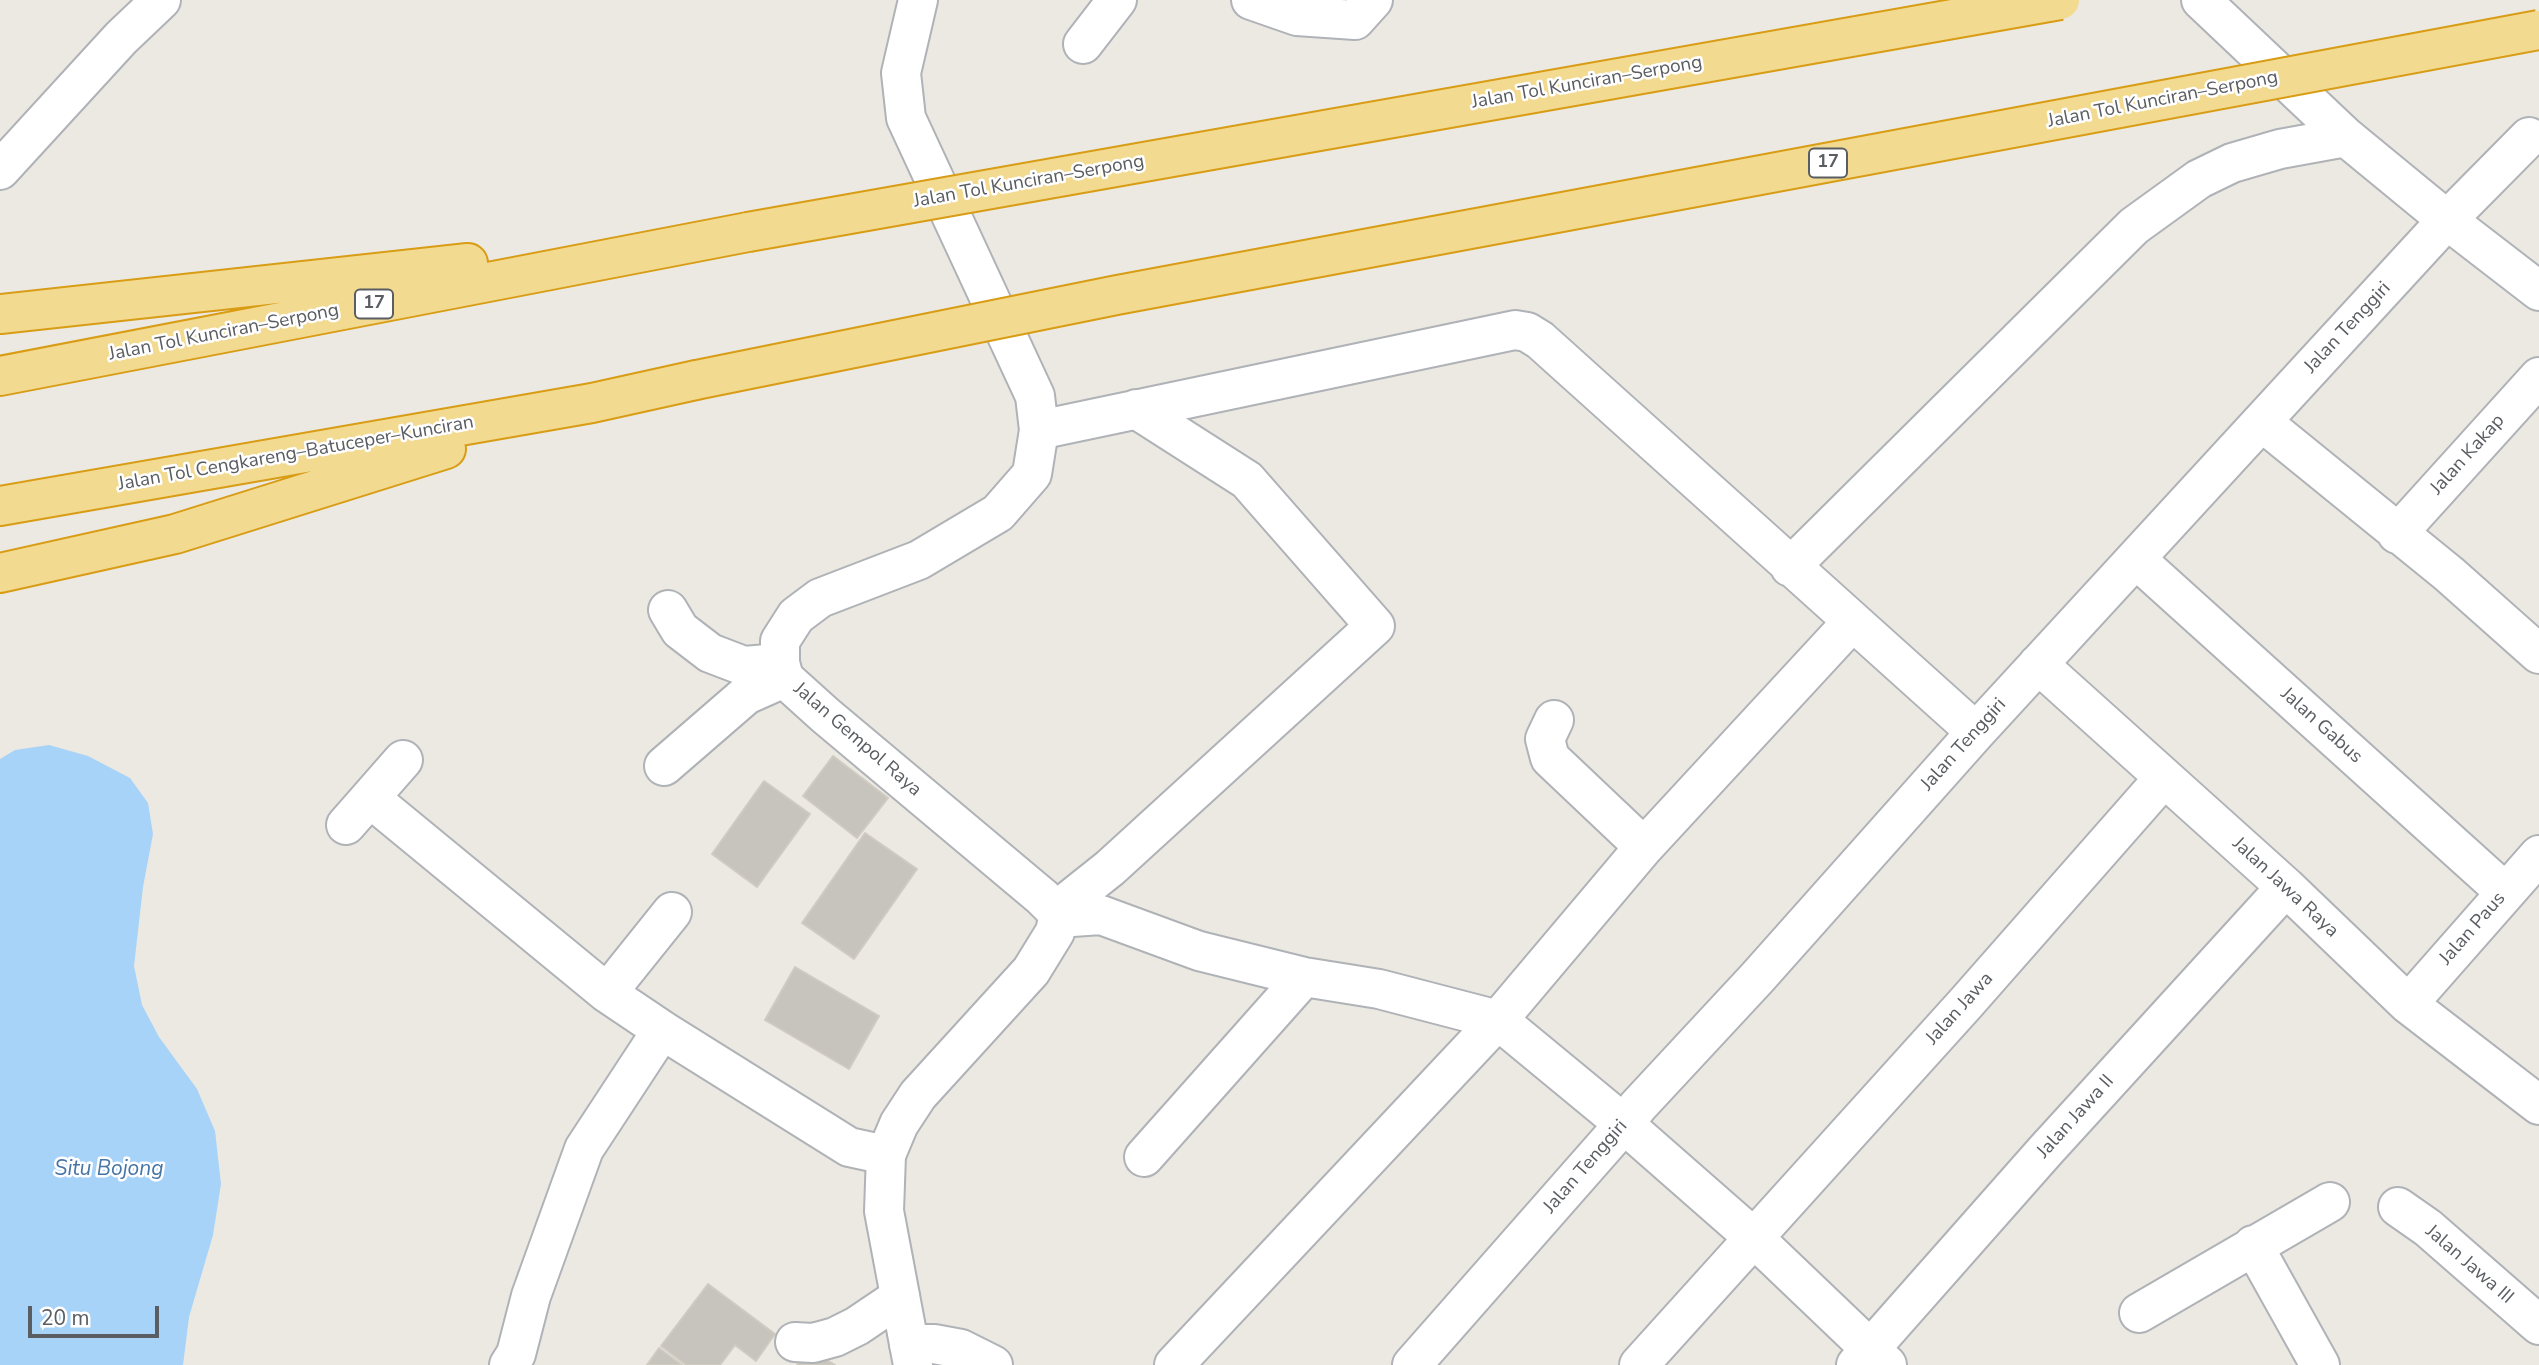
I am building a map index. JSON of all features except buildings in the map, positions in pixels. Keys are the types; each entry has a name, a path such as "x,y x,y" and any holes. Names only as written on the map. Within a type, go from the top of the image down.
{"highway":[{"name":"Jalan Tol Kunciran–Serpong","path":"0,376 746,232 2060,0"},
{"name":"Jalan Tol Kunciran–Serpong","path":"592,403 1130,293 2539,30"},
{"path":"0,314 746,232"},
{"path":"0,573 175,534 592,403"},
{"name":"Jalan Tol Cengkareng–Batuceper–Kunciran","path":"0,506 592,403"}],"street":[{"path":"0,170 121,38 161,0"},
{"name":"Jalan Gempol Raya","path":"918,0 901,73 906,118 1035,396 1039,430 1032,474 998,513 919,560 820,598 796,616 780,642 782,670 1057,915"},
{"path":"1083,44 1117,0"},
{"path":"1251,0 1297,16 1355,20 1373,0"},
{"path":"2201,0 2346,137 2539,291"},
{"path":"1790,567 2134,226 2199,179 2232,163 2280,149 2346,137"},
{"name":"Jalan Tenggiri","path":"1412,1365 1638,1106 1758,978 2038,663 2110,585 2137,560 2447,220 2529,137"},
{"path":"1039,430 1515,330 1527,332 1540,340 1976,732"},
{"name":"Jalan Kakap","path":"2398,534 2539,377"},
{"path":"993,1365 961,1349 934,1345 911,1355 884,1210 886,1155 898,1125 918,1095 1031,971 1055,932 1057,915 1375,626 1247,480 1136,409"},
{"path":"2262,422 2398,534 2533,636"},
{"name":"Jalan Gabus","path":"2137,560 2505,892"},
{"path":"668,610 680,629 710,653 744,666 782,670"},
{"path":"1174,1365 1498,1020 1644,847 1852,622"},
{"name":"Jalan Jawa Raya","path":"2038,663 2163,779 2286,887 2408,1004 2539,1105"},
{"path":"664,766 746,695 782,670"},
{"path":"1554,720 1545,738 1550,758 1644,847"},
{"path":"403,760 358,812 662,1030 849,1147 886,1155"},
{"name":"Jalan Jawa","path":"1639,1365 2163,779"},
{"name":"Jalan Paus","path":"2408,1004 2539,855"},
{"name":"Jalan Jawa II","path":"1871,1360 2046,1150 2286,887"},
{"path":"607,993 672,912"},
{"path":"1057,915 1101,915 1199,951 1304,977 1379,989 1498,1020 1624,1124 1754,1238 1871,1360"},
{"path":"1144,1157 1304,977"},
{"path":"509,1365 516,1354 531,1296 584,1149 662,1030"},
{"path":"2139,1313 2330,1202"},
{"name":"Jalan Jawa III","path":"2398,1207 2428,1228 2539,1325"},
{"path":"2253,1245 2320,1365"},
{"path":"795,1342 813,1343 835,1337 900,1297"}],"water":[{"name":"Situ Bojong","path":"49,745 88,756 130,778 148,803 153,834 143,887 134,966 142,1005 159,1037 197,1089 215,1131 221,1184 213,1235 189,1317 183,1365 0,1365 0,759 15,750"}]}
